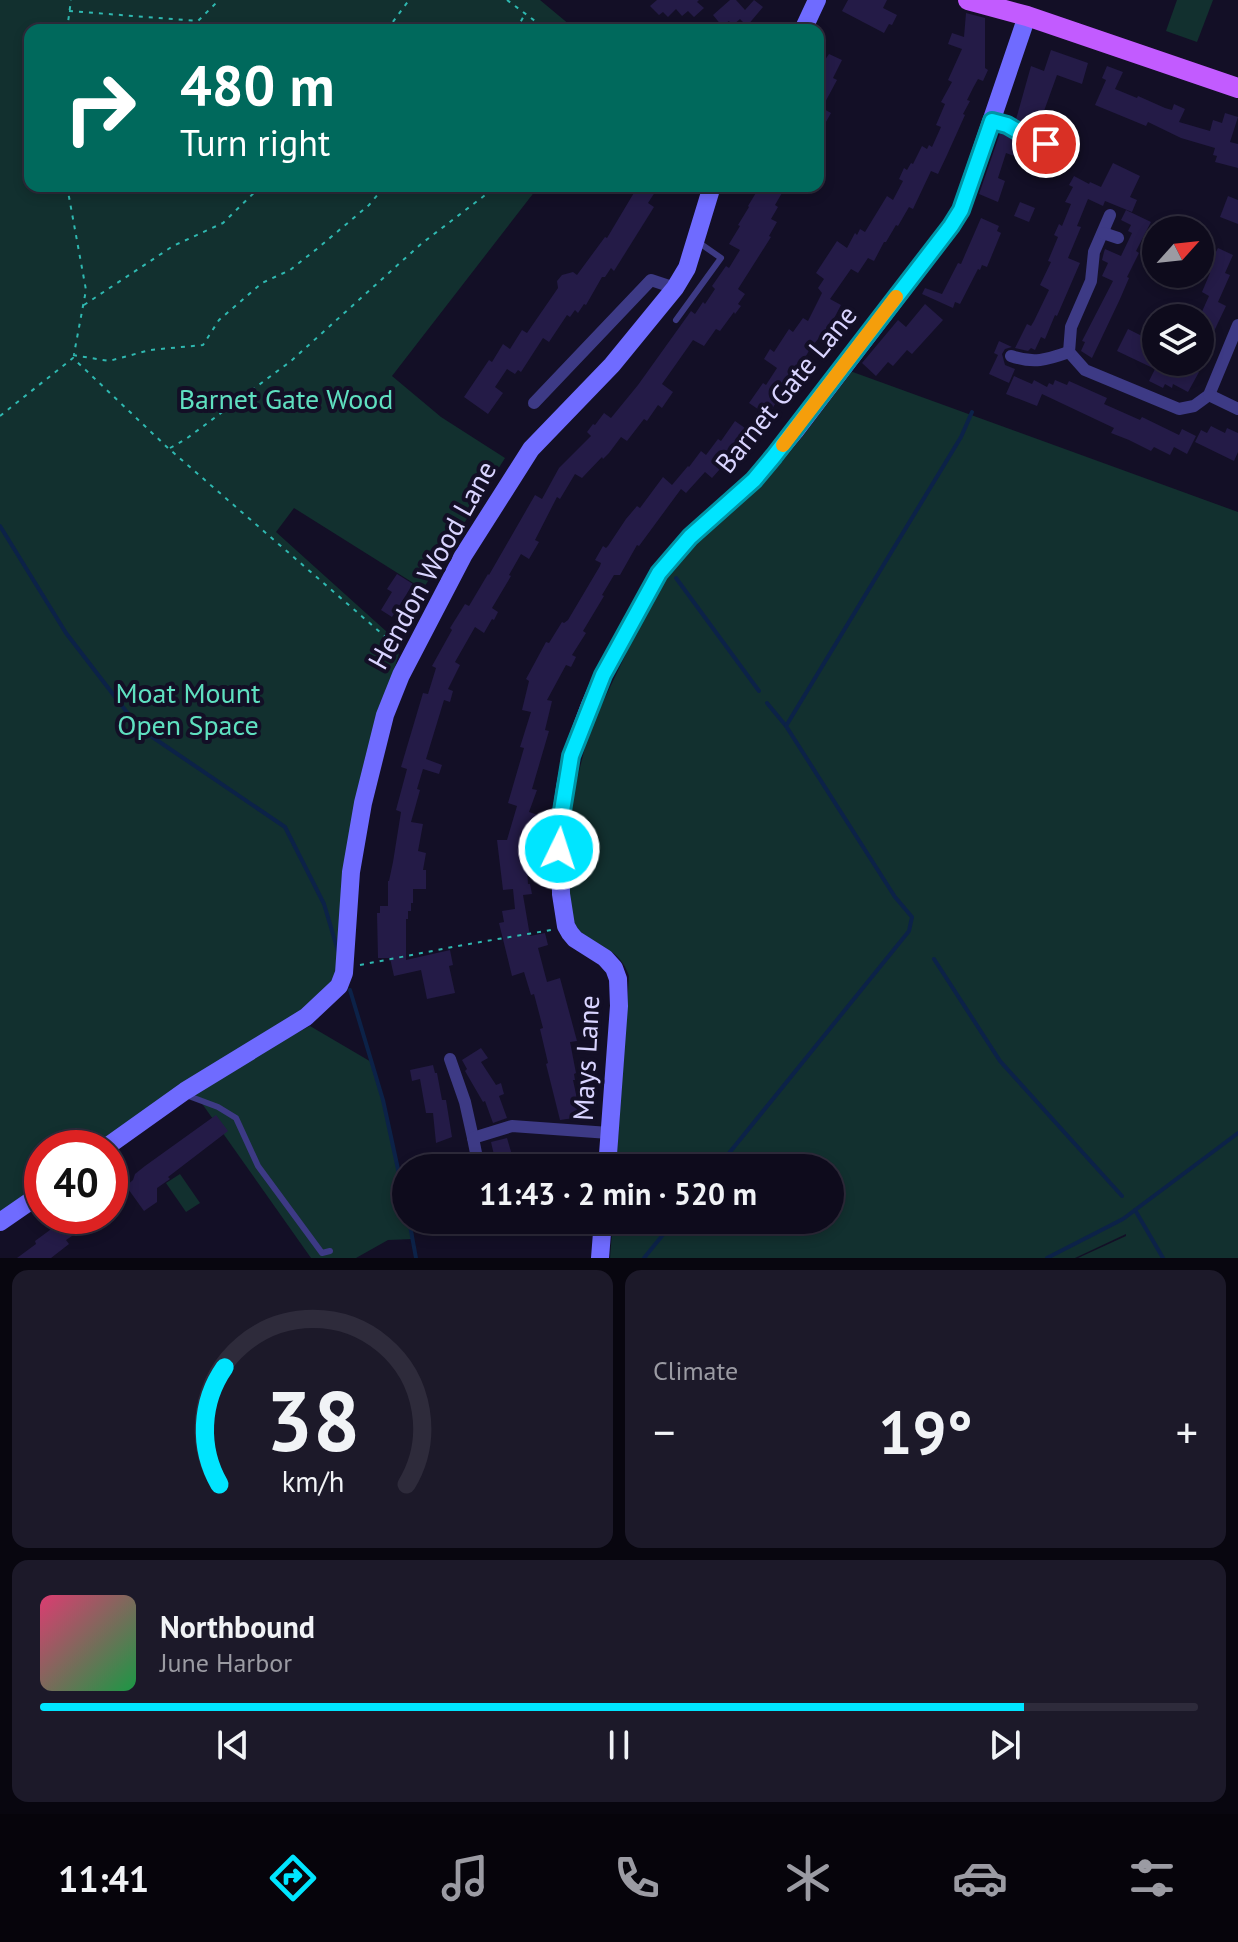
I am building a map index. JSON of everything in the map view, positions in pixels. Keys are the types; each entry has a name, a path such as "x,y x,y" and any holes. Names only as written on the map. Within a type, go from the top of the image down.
{"main road":[{"path":"968,0 1027,16 1238,88"}],"street":[{"path":"806,24 817,0"},
{"name":"Barnet Gate Lane","path":"566,926 559,849 563,799 571,756 603,675 659,573 690,537 754,480 951,226 961,210 1027,16"},
{"name":"Hendon Wood Lane","path":"128,1132 180,1095 306,1017 339,986 344,973 351,872 363,803 385,715 410,657 463,556 531,449 612,365 675,288 687,268 710,192"},
{"path":"1110,215 1094,252 1091,281 1071,327 1069,352 1085,370 1179,409 1194,406 1209,395 1238,325"},
{"path":"1103,233 1118,238"},
{"path":"534,403 651,280 675,288"},
{"path":"1011,356 1026,361 1069,352"},
{"path":"1209,395 1238,409"},
{"name":"Mays Lane","path":"566,926 575,939 610,963 618,979 619,1006 608,1154"},
{"path":"450,1059 462,1093 476,1154"},
{"path":"473,1138 512,1126 609,1133"},
{"path":"0,1222 24,1205"},
{"path":"600,1258 602,1234"}],"lane":[{"path":"992,121 1026,136 1033,147 1046,144"},
{"path":"676,320 721,258 695,239"},
{"path":"180,1095 218,1107 236,1118 258,1166 322,1253 330,1251"}],"path":[{"path":"68,24 71,0"},
{"path":"69,11 198,21 219,0"},
{"path":"391,24 409,0"},
{"path":"507,0 539,24"},
{"path":"519,24 525,14"},
{"path":"0,416 73,356 86,290 68,192"},
{"path":"84,305 173,246 223,223 255,192"},
{"path":"73,356 109,361 150,350 203,345 219,320 262,283 290,270 318,248 380,192"},
{"path":"168,448 186,439 291,361 421,244 489,192"},
{"path":"73,356 168,448 410,657"},
{"path":"359,965 566,926"}],"green space":[{"name":"Moat Mount Open Space","path":"0,0 540,0 569,24 24,24 24,192 534,192 392,376 441,417 505,458 423,589 294,508 276,532 397,641 400,650 381,713 339,986 125,1130 24,1130 24,1201 0,1218"},
{"path":"1177,0 1213,0 1197,42 1166,31"},
{"path":"850,371 1238,512 1238,1258 1078,1258 1126,1234 1075,1258 610,1258 612,1234 844,1234 844,1154 617,1154 629,976 621,960 580,931 569,910 568,816 589,731 659,585"},
{"path":"310,1026 373,1063 395,1154 392,1154 392,1234 413,1234 413,1239 388,1240 356,1258 311,1258 191,1088"},
{"path":"180,1174 200,1203 186,1212 166,1183"}],"building":[{"path":"657,0 699,0 697,2 704,8 694,17 688,11 682,16 676,9 668,17 663,12 659,15 650,6"},
{"path":"730,0 736,0 745,10 754,0 763,7 749,24 740,19 734,24 729,21 720,24 713,15"},
{"path":"848,0 887,0 883,8 897,15 884,33 842,11"},
{"path":"966,13 985,18 985,68 988,70 983,81 978,79 967,100 970,101 965,115 938,174 931,171 913,209 909,207 874,261 868,258 858,273 851,269 830,299 841,305 828,330 810,349 805,362 789,380 768,416 749,403 777,368 764,359 770,349 774,352 789,329 793,332 803,318 808,321 822,293 818,288 824,279 816,273 837,241 847,248 855,233 857,235 860,229 865,232 887,196 893,200 903,181 899,179 904,168 907,170 913,164 922,146 927,149 929,145 932,147 941,127 936,125 945,104 941,102 952,82 948,80 962,49 948,44 952,33 964,37"},
{"path":"1051,50 1088,63 1082,84 1057,75 1035,136 1015,123 1031,66 1044,71"},
{"path":"829,54 842,60 833,78 837,80 824,104 824,61"},
{"path":"1107,66 1123,72 1115,89 1172,110 1174,104 1185,109 1179,122 1210,131 1213,120 1222,123 1225,113 1238,117 1230,142 1238,144 1238,168 1215,162 1215,148 1181,138 1148,122 1146,126 1095,105 1106,80 1102,78"},
{"path":"824,109 831,113 824,125"},
{"path":"1001,130 1019,139 1014,156 1006,153 998,178 1005,181 998,202 979,194"},
{"path":"1051,142 1068,148 1059,169 1040,162 1044,152 1051,147"},
{"path":"1113,163 1140,176 1130,197 1137,200 1132,212 1105,201 1103,206 1088,199 1068,258 1080,263 1057,316 1045,339 1041,337 1035,350 1015,348 1027,324 1031,326 1034,321 1049,290 1040,285 1058,237 1054,235 1059,224 1062,226 1071,204 1065,202 1073,187 1069,185 1074,176 1101,187"},
{"path":"634,192 655,192 648,203 654,207 614,271 611,268 602,277 578,313 575,310 570,317 567,315 549,342 543,338 521,372 518,370 515,374 507,369 495,387 503,393 488,414 464,397 503,344 510,349 522,330 527,333 558,288 557,281 562,275 573,272 577,275 607,238"},
{"path":"756,192 783,192 771,219 777,222 771,237 738,289 745,294 738,304 741,306 720,331 716,329 704,346 693,340 662,384 673,392 662,408 658,405 627,441 621,437 582,478 575,474 560,499 557,497 529,559 521,554 509,575 492,608 498,612 494,620 484,633 475,627 455,662 460,665 448,689 453,691 450,702 444,700 426,759 442,765 439,774 423,769 411,822 423,824 418,851 426,853 423,870 426,870 426,889 413,889 413,903 406,919 406,960 450,950 453,965 449,966 455,993 427,999 421,970 394,976 390,958 378,958 377,913 380,913 380,906 388,906 388,881 401,812 396,810 407,769 401,767 423,693 428,694 436,668 432,666 452,630 450,628 489,575 535,495 542,499 559,468 591,436 587,432 593,424 604,413 611,418 691,311 695,314 703,302 705,304 715,289 712,286 740,250 729,244"},
{"path":"1228,196 1238,200 1238,224 1220,217"},
{"path":"1020,202 1035,208 1029,222 1014,216"},
{"path":"1126,210 1142,218 1142,239 1129,278 1092,358 1081,351 1085,342 1082,341 1113,281 1102,276 1108,263 1102,260 1105,249 1121,256 1132,233 1128,231 1131,225 1121,220"},
{"path":"981,218 999,226 997,231 1001,233 987,267 982,265 978,269 960,304 955,302 953,308 922,294 925,288 942,294 958,263 961,264"},
{"path":"1218,248 1233,255 1225,273 1230,275 1218,302 1226,306 1214,331 1214,304 1205,304 1209,296 1202,292 1204,288 1214,288 1214,256"},
{"path":"925,304 943,320 912,354 907,350 893,366 888,362 876,376 862,363 898,320 906,327"},
{"path":"1128,329 1142,336 1142,363 1117,351"},
{"path":"999,341 1012,347 1002,354 1005,365 1015,369 1009,383 989,374 998,355 994,353"},
{"path":"1014,376 1032,384 1034,380 1047,387 1049,383 1053,385 1055,380 1067,385 1069,381 1107,398 1104,404 1140,420 1142,417 1179,435 1182,429 1196,436 1187,454 1174,447 1170,455 1154,447 1151,451 1111,433 1114,428 1042,394 1037,406 1006,394"},
{"path":"1152,376 1197,376 1188,392 1173,384 1172,388 1165,384 1163,388 1149,381"},
{"path":"735,421 752,433 738,453 736,451 712,478 705,472 686,493 681,489 637,545 620,575 614,575 602,595 583,631 586,633 572,655 576,657 571,667 566,665 547,700 552,701 545,730 549,731 532,789 537,790 529,812 538,815 531,839 525,837 528,884 532,894 523,895 530,936 545,933 548,945 538,948 547,982 560,978 577,1041 570,1042 576,1073 573,1080 581,1117 560,1120 534,994 531,995 524,972 512,976 499,923 504,922 502,911 515,909 513,889 503,890 497,840 507,840 517,806 508,803 531,712 522,710 529,681 526,679 546,642 549,643 562,622 568,620 600,566 601,563 595,560 603,546 608,546 626,519 637,506 640,508 663,477 672,485 701,451 706,455 718,439 721,441"},
{"path":"1211,426 1225,433 1227,428 1238,433 1238,452 1234,461 1195,442 1201,430 1207,433"},
{"path":"397,574 413,584 392,617 381,610 392,592 387,589"},
{"path":"481,1048 488,1058 481,1062 496,1085 501,1083 504,1094 499,1096 507,1118 493,1123 485,1101 465,1071 467,1069 462,1060"},
{"path":"433,1065 442,1100 446,1100 452,1137 436,1143 433,1113 426,1113 420,1079 412,1081 410,1070"},
{"path":"216,1115 228,1131 168,1177 170,1179 157,1188 157,1202 144,1211 128,1189 135,1174"},
{"path":"507,1138 512,1154 494,1154 491,1142"},
{"path":"45,1234 75,1234 66,1240 69,1244 51,1258 17,1258 36,1244 35,1241"}],"waterway":[{"path":"728,1154 909,931 912,917 895,897 786,726 961,437 972,412"},
{"path":"0,526 66,633 139,728 285,827 324,904 338,951"},
{"path":"676,578 759,691"},
{"path":"767,703 786,726"},
{"path":"934,959 1000,1061 1122,1196"},
{"path":"350,990 383,1100 395,1154"},
{"path":"1047,1258 1123,1219 1238,1133"},
{"path":"1135,1210 1163,1258"},
{"path":"412,1234 416,1258"},
{"path":"644,1258 664,1234"}],"slow traffic":[{"path":"783,445 896,297"}],"route":[{"path":"559,849 571,756 603,675 659,573 702,525 754,480 951,226 961,210 992,121 1026,136 1033,147 1046,144"}],"park label":[{"name":"Barnet Gate Wood","path":"286,399"}]}
